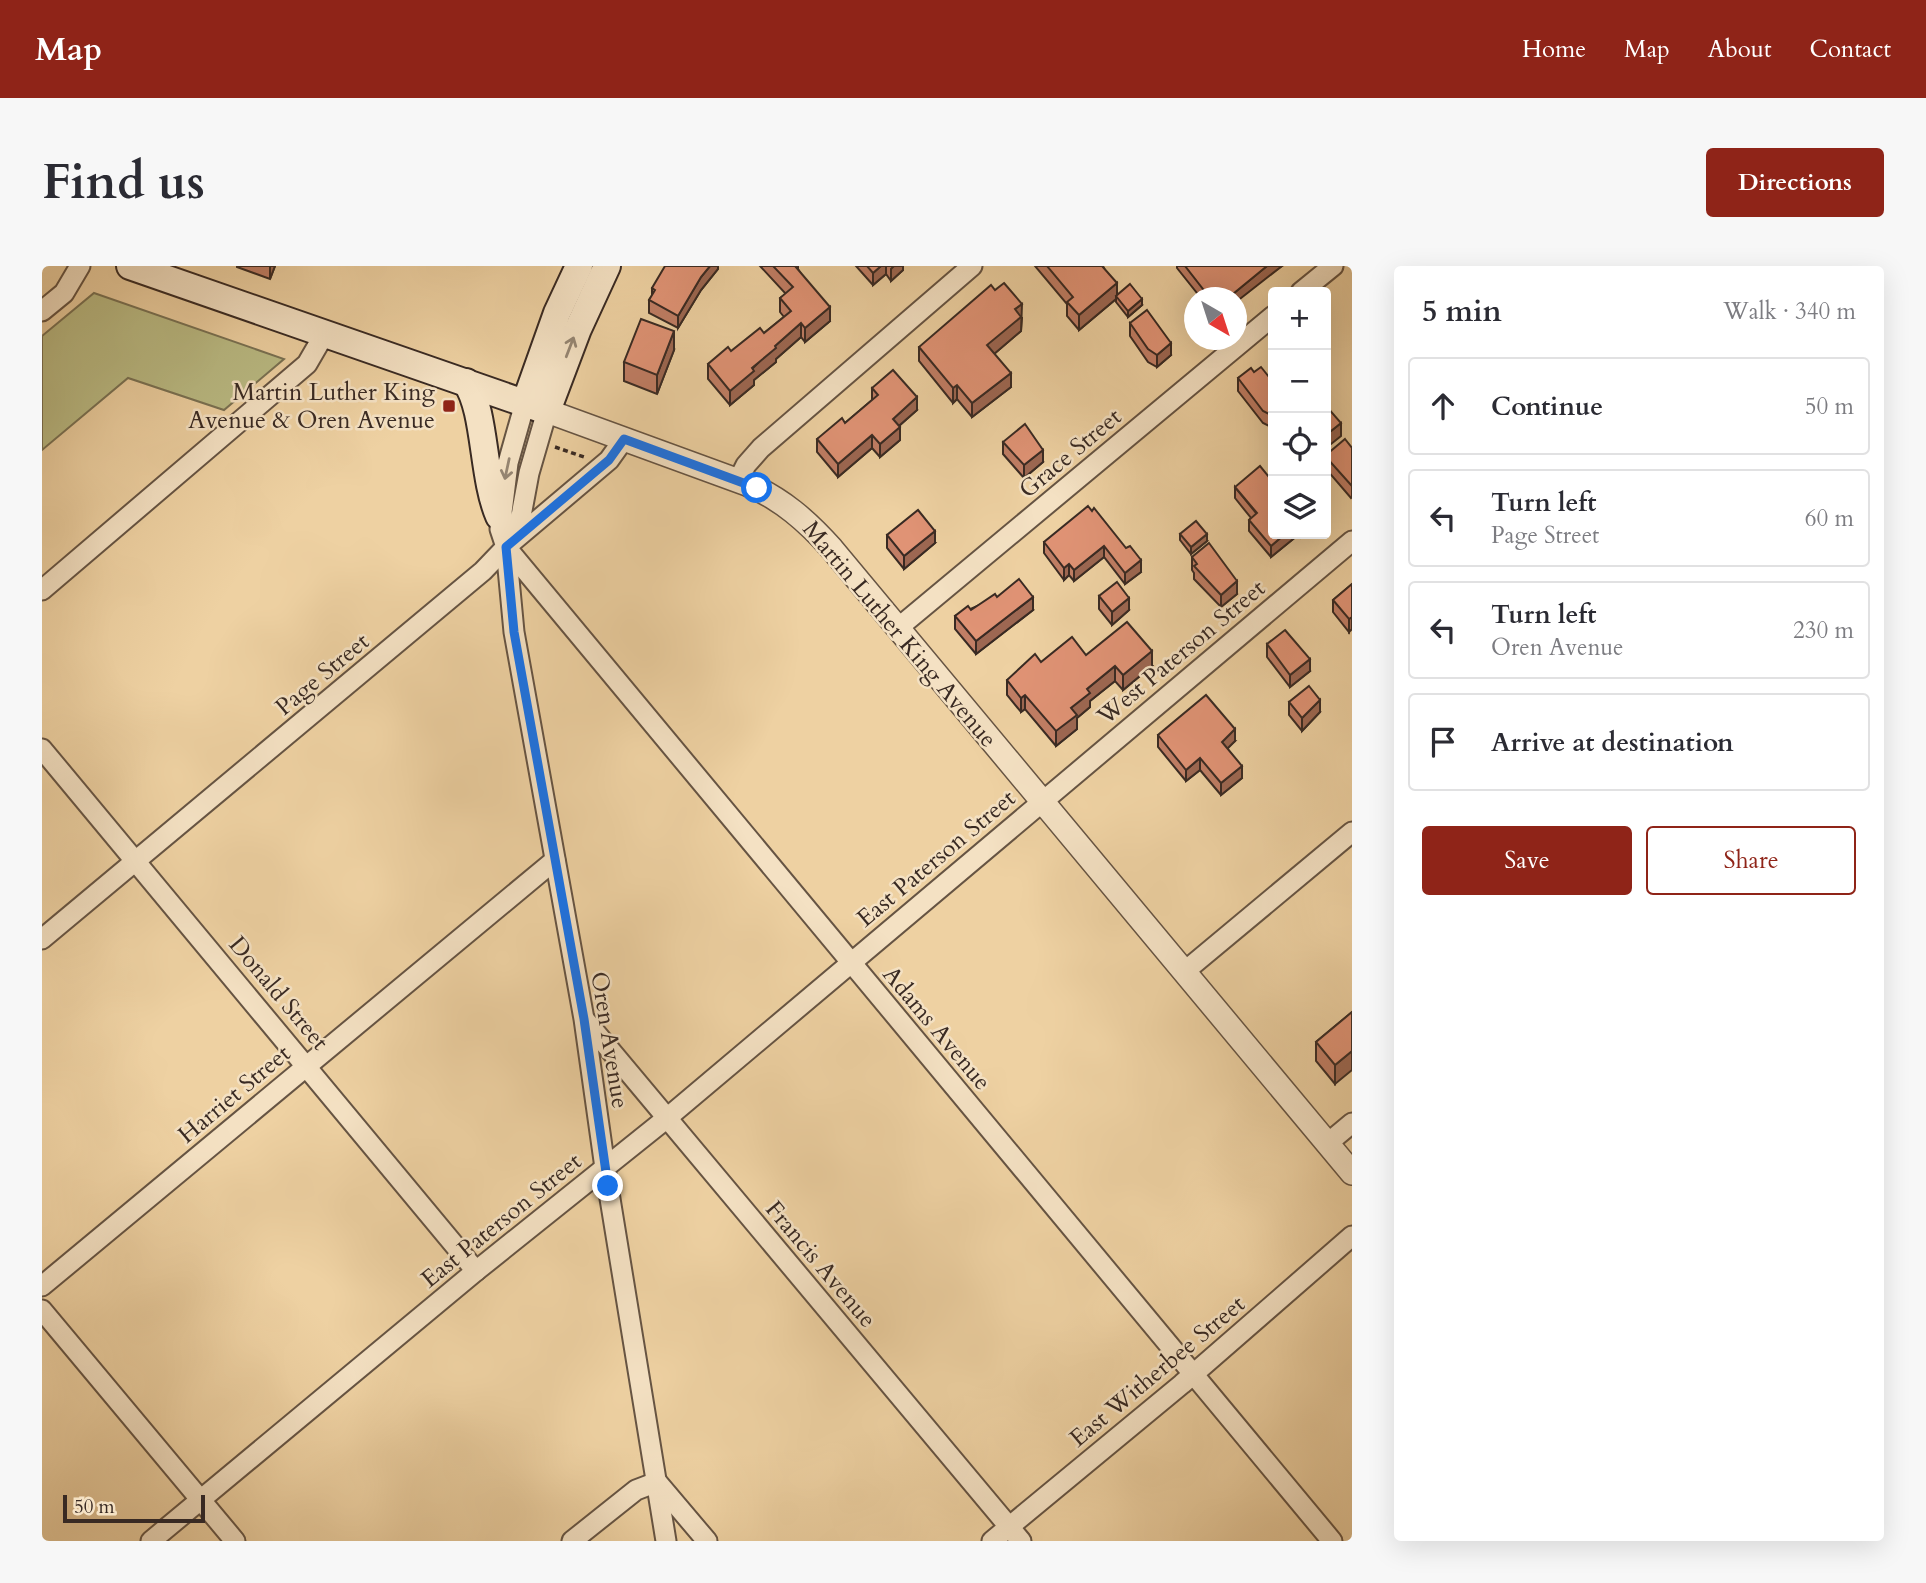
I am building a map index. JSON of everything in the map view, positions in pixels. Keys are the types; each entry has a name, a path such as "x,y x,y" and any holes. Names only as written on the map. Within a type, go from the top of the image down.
{"main road":[{"name":"Martin Luther King Avenue","path":"130,266 536,407"},
{"path":"536,407 557,313 579,266"},
{"path":"536,407 578,329 607,266"},
{"path":"466,382 475,403 489,486 499,516"}],"street":[{"path":"42,311 64,293 80,266"},
{"path":"738,481 746,465 761,448 972,266"},
{"path":"1307,287 1333,266"},
{"name":"Grace Street","path":"898,628 1268,320"},
{"path":"42,590 307,365 325,333"},
{"path":"506,547 521,516 536,407"},
{"name":"Martin Luther King Avenue","path":"536,407 738,481 776,498 802,518 898,628 1352,1173"},
{"name":"Oren Avenue","path":"536,407 508,463 499,516 500,529 506,547 514,632 584,1019 605,1168 666,1541"},
{"name":"Page Street","path":"42,939 483,571 506,547 609,460 624,439"},
{"name":"West Paterson Street","path":"1041,800 1352,541"},
{"name":"Adams Avenue","path":"506,547 1332,1541"},
{"name":"Donald Street","path":"42,749 476,1271"},
{"name":"East Paterson Street","path":"151,1541 476,1271 667,1118 1041,800"},
{"path":"1184,972 1352,832"},
{"name":"Harriet Street","path":"42,1286 555,860"},
{"name":"Francis Avenue","path":"584,1019 1015,1534"},
{"path":"1328,1143 1352,1123"},
{"name":"East Witherbee Street","path":"992,1541 1015,1534 1352,1236"},
{"path":"42,1310 235,1541"},
{"path":"572,1541 636,1490 657,1482 707,1541"}],"path":[{"path":"545,443 593,459"}],"green space":[{"path":"94,293 284,359 224,410 128,378 42,450 42,336"}],"building":[{"path":"665,266 710,266 678,316 649,300 655,290 652,288"},
{"path":"773,266 795,266 830,307 805,328 801,323 752,368 754,371 730,391 708,364 728,347 731,351 760,328 764,333 791,311 780,298 793,287"},
{"path":"867,266 881,266 873,273"},
{"path":"1047,266 1102,266 1117,283 1079,315 1067,302 1073,297"},
{"path":"1185,266 1267,266 1241,287 1201,287"},
{"path":"1004,283 1022,304 1015,309 1021,317 987,345 1011,373 972,403 957,385 953,388 919,347 991,285 995,290"},
{"path":"1130,284 1142,299 1128,311 1116,296"},
{"path":"1147,310 1171,343 1157,355 1148,349 1130,323"},
{"path":"641,319 674,331 657,375 624,362"},
{"path":"1261,367 1268,376 1268,414 1263,411 1238,378 1251,368 1254,372"},
{"path":"893,370 917,397 893,419 900,427 880,444 872,435 838,464 817,439 842,418 845,423 878,395 872,388"},
{"path":"1331,412 1341,423 1331,431"},
{"path":"1025,424 1043,450 1024,465 1003,442"},
{"path":"1345,439 1352,448 1351,485 1331,463 1331,451"},
{"path":"1260,466 1268,476 1268,539 1279,539 1271,546 1249,520 1257,513 1235,487"},
{"path":"1088,506 1092,511 1094,508 1126,548 1130,546 1141,560 1125,573 1104,546 1074,570 1069,564 1064,568 1044,542"},
{"path":"918,510 935,531 904,556 887,535"},
{"path":"1196,521 1207,534 1191,547 1180,534"},
{"path":"1209,543 1237,581 1221,595 1194,566 1197,564 1192,557"},
{"path":"1019,579 1033,597 976,641 955,616 968,606 971,610 995,594 997,597"},
{"path":"1117,582 1129,598 1112,612 1099,596"},
{"path":"1352,584 1352,617 1349,619 1333,600"},
{"path":"1127,622 1152,651 1123,675 1115,666 1087,689 1090,693 1071,708 1077,715 1056,731 1025,695 1021,698 1007,680 1035,654 1041,662 1072,637 1086,655"},
{"path":"1285,630 1310,659 1290,675 1267,644"},
{"path":"1309,686 1320,700 1302,718 1289,702"},
{"path":"1206,695 1235,729 1222,742 1242,766 1221,783 1200,758 1186,770 1158,735"},
{"path":"1352,1012 1352,1051 1335,1065 1316,1042"}],"place":[{"name":"Martin Luther King Avenue & Oren Avenue","path":"449,406"}],"route":[{"path":"608,1186 584,1019 514,632 506,547 609,460 624,439 757,488"}]}
